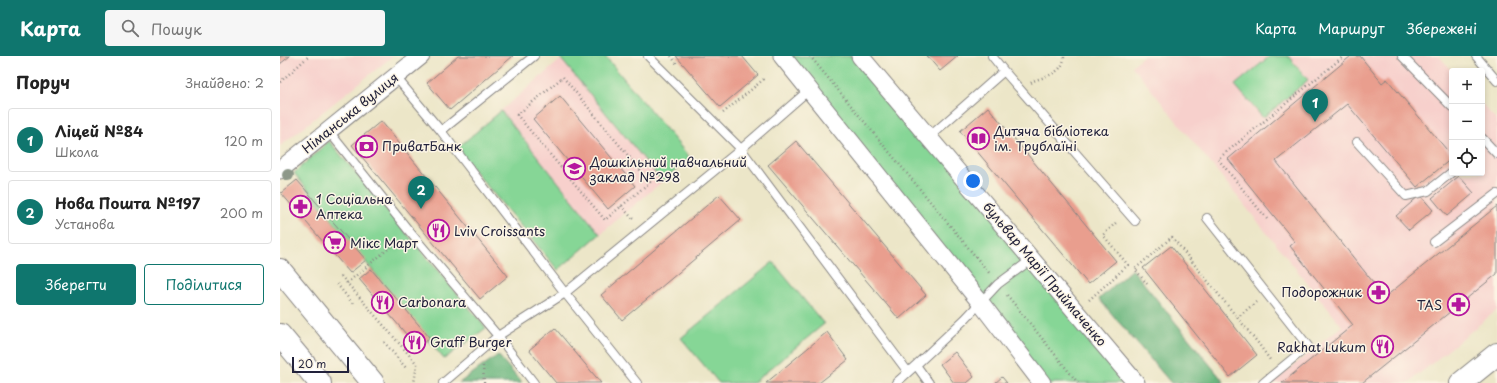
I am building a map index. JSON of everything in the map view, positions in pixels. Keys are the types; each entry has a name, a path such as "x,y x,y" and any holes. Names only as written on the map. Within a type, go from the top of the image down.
{"main road":[{"path":"280,270 373,383"},
{"path":"280,335 320,383"},
{"path":"1461,383 1497,354"}],"street":[{"name":"Німанська вулиця","path":"280,170 421,56"},
{"path":"782,56 980,302 1042,383"},
{"name":"бульвар Марії Приймаченко","path":"860,56 1136,383"}],"lane":[{"path":"441,131 534,56"},
{"path":"648,56 741,149 908,372"},
{"path":"992,56 1134,220"},
{"path":"1402,56 1449,104"},
{"path":"1476,56 1497,81"},
{"path":"929,137 1004,71"},
{"path":"396,76 441,131 637,383"},
{"path":"443,383 498,336 565,292 741,149 810,90"},
{"path":"326,132 331,134 409,231 498,336 534,383"},
{"path":"1357,142 1406,196 1428,191 1449,174"},
{"path":"1485,144 1497,154"},
{"path":"1434,242 1497,194"},
{"path":"1208,218 1308,346 1263,383"},
{"path":"896,383 965,319 998,284 1032,258"},
{"path":"916,365 929,383"}],"path":[{"path":"280,82 309,56"},
{"path":"810,56 1078,383"},
{"path":"814,56 814,61"},
{"path":"1033,81 1057,72 1064,62 1064,56"},
{"path":"1267,219 1218,159 1344,56"},
{"path":"562,77 650,182 621,206 605,220 517,115 562,77"},
{"path":"719,116 764,79"},
{"path":"621,206 626,212"},
{"path":"1087,302 1128,265 1103,235 1128,212"},
{"path":"347,284 409,231"},
{"path":"1147,284 1135,269 1172,237 1273,364"},
{"path":"341,276 417,364 414,383"},
{"path":"337,284 354,305"},
{"path":"1237,318 1256,302"},
{"path":"384,342 406,368"}],"shaded area":[{"path":"280,56 393,56 280,146"},
{"name":"Дошкільний навчальний заклад №298","path":"565,56 605,56 690,158 558,270 456,149"},
{"path":"1143,56 1439,56 1449,68 1449,176 1485,176 1485,107 1497,121 1497,310 1408,383 1272,383 1342,326 1132,66"}],"green space":[{"path":"565,56 605,56 690,158 662,181 561,59"},
{"path":"782,56 860,56 1136,383 1042,383"},
{"path":"1270,56 1288,56 1308,80 1263,118 1235,85"},
{"path":"501,111 600,234 558,270 456,149"},
{"path":"329,141 486,328 444,359 294,173"},
{"path":"773,262 824,324 753,383 719,383 681,338"},
{"path":"1132,269 1224,382 1223,383 1171,383 1099,299"},
{"path":"498,355 522,383 459,383"}],"building":[{"path":"280,56 290,56 280,64"},
{"path":"458,56 513,56 450,110 427,83"},
{"path":"676,56 742,56 758,75 720,107"},
{"path":"927,56 958,56 940,71"},
{"path":"1351,56 1360,56 1382,83 1387,79 1449,152 1449,160 1417,187 1347,104 1276,161 1385,297 1497,206 1497,274 1362,383 1282,383 1353,325 1290,246 1295,242 1228,159"},
{"path":"560,96 635,186 608,209 533,119"},
{"path":"988,107 1116,261 1088,284 960,131"},
{"path":"381,121 508,276 480,299 352,145"},
{"path":"796,141 926,295 899,319 768,165"},
{"path":"1459,176 1474,193 1447,216 1432,198"},
{"path":"297,180 366,260 350,273 281,193"},
{"path":"719,195 741,220 622,320 601,295"},
{"path":"1420,195 1433,210 1409,230 1396,216"},
{"path":"1171,246 1257,355 1230,377 1143,268"},
{"path":"371,269 430,338 418,348 359,279"},
{"path":"555,328 601,383 556,383 529,350"},
{"path":"827,332 848,360 819,383 766,383"},
{"path":"955,352 974,377 967,383 954,383 940,364"},
{"path":"1002,377 1007,383 995,383"}],"place":[{"name":"Ліцей №84","path":"1315,122"},
{"name":"Дитяча бібліотека ім. Трублаїні","path":"979,138"},
{"name":"ПриватБанк","path":"367,146"},
{"name":"Дошкільний навчальний заклад №298","path":"575,169"},
{"name":"1 Соціальна Аптека","path":"301,206"},
{"name":"Нова Пошта №197","path":"421,209"},
{"name":"Lviv Croissants","path":"438,231"},
{"name":"Мікс Март","path":"334,243"},
{"name":"Подорожник","path":"1378,292"},
{"name":"Carbonara","path":"383,302"},
{"name":"TAS","path":"1458,305"},
{"name":"Graff Burger","path":"414,342"},
{"name":"Rakhat Lukum","path":"1382,347"}]}
